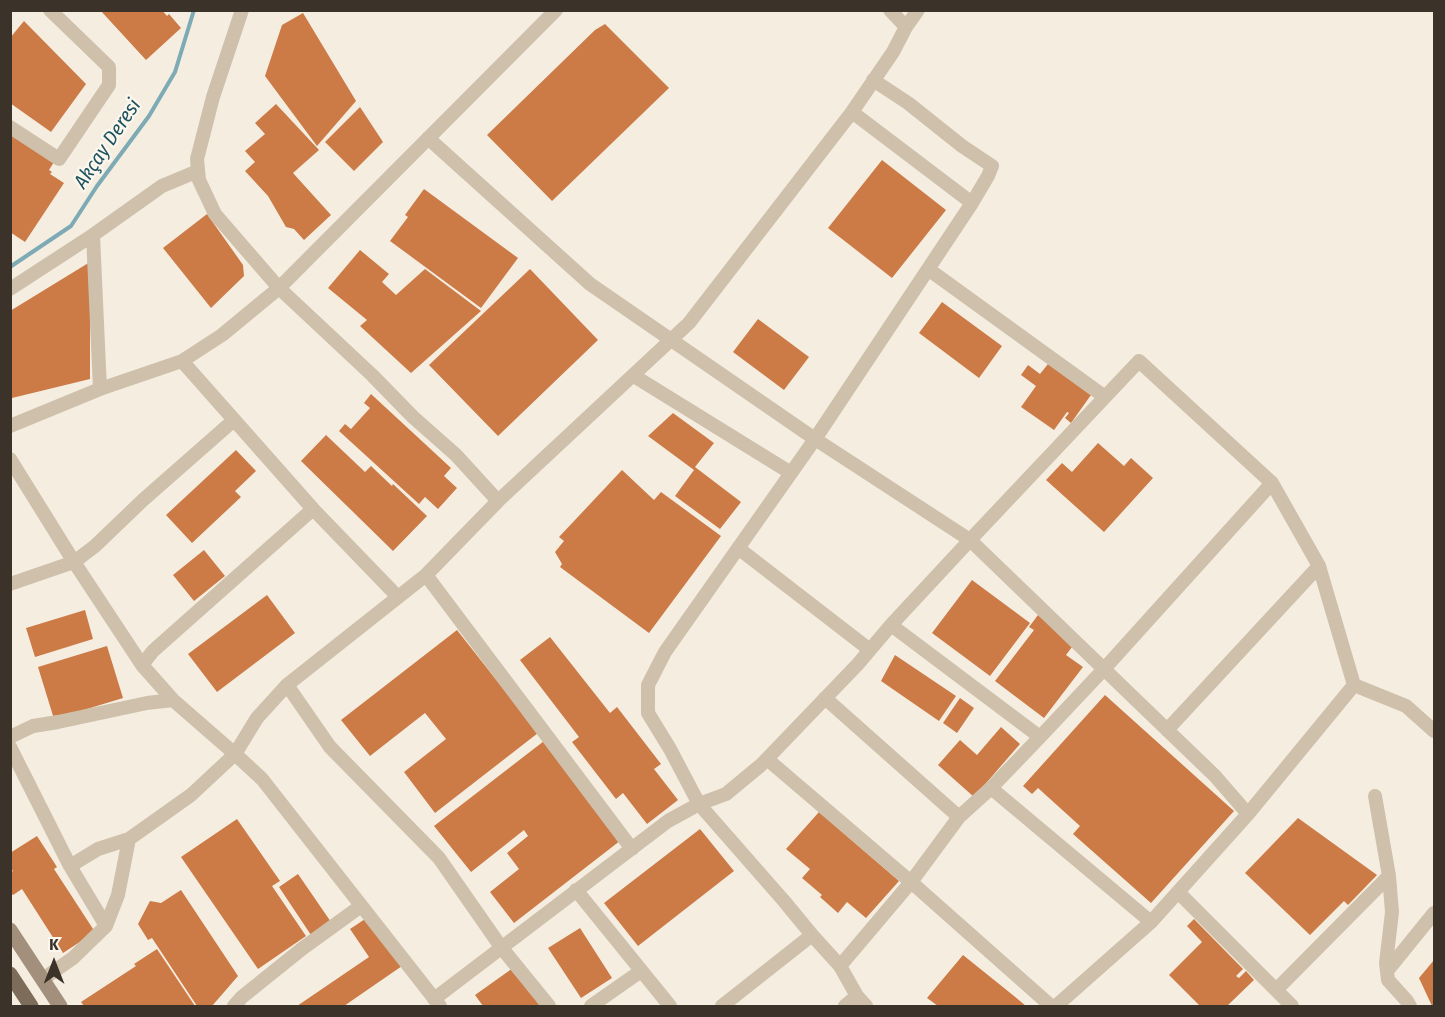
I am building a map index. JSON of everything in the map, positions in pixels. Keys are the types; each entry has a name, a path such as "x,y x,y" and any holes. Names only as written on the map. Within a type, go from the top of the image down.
{"main road":[{"path":"10,930 60,1006"},
{"path":"10,974 31,1006"}],"street":[{"path":"10,127 59,159 109,85 109,67 50,10"},
{"path":"242,10 213,97 197,159 200,180 215,214 279,288 372,375 413,417 456,455 498,501"},
{"path":"10,426 100,389 182,361 222,334 279,288 556,10"},
{"path":"890,10 906,27"},
{"path":"70,866 98,849 129,838 190,795 236,754 257,718 287,685 426,575 498,501 689,323 852,112 893,52 918,10"},
{"path":"845,1006 862,1001 840,966 699,804 648,713 648,685 665,652 815,439 972,203 992,166 953,139 908,103 873,80"},
{"path":"852,112 972,203"},
{"path":"428,138 590,284 815,439 970,540 1215,776 1248,814"},
{"path":"10,289 93,235 162,186 198,171"},
{"path":"93,235 100,389"},
{"path":"928,269 1105,397"},
{"path":"182,361 313,509 398,597"},
{"path":"10,459 74,562 142,664 172,700 262,779 437,1003 501,947 668,821 699,804 726,794 767,759 1139,361 1272,483 1319,566 1354,685"},
{"path":"633,375 791,473"},
{"path":"10,584 74,562 95,546 143,500 234,420"},
{"path":"840,966 911,882 959,817 992,788 1104,669 1272,483"},
{"path":"142,664 153,651 313,509"},
{"path":"738,548 870,650"},
{"path":"1167,730 1319,566"},
{"path":"426,575 632,849"},
{"path":"891,625 1040,737"},
{"path":"287,685 330,747 439,858 501,947 549,1006"},
{"path":"1354,685 1406,706 1434,731"},
{"path":"1056,1006 1151,922 1248,814 1354,685"},
{"path":"825,698 959,817"},
{"path":"10,737 33,726 172,700"},
{"path":"10,747 70,866 106,926"},
{"path":"767,759 1051,1006"},
{"path":"992,788 1151,922"},
{"path":"1374,796 1389,876 1392,912 1387,945 1388,980 1410,1006"},
{"path":"43,979 73,958 106,926 118,895 129,838"},
{"path":"1276,990 1389,876"},
{"path":"576,890 670,1006"},
{"path":"1178,892 1293,1006"},
{"path":"234,1006 303,948 361,906"},
{"path":"1387,971 1434,913"},
{"path":"722,1006 812,936"},
{"path":"591,1006 641,972"}],"building":[{"path":"100,10 162,10 167,16 169,14 181,28 146,60"},
{"path":"303,13 356,101 317,146 265,76 282,25"},
{"path":"24,21 86,84 51,132 10,103 10,38"},
{"path":"605,24 669,88 552,201 487,135 595,30"},
{"path":"276,104 319,150 293,173 331,215 304,240 294,229 286,227 268,196 245,171 255,162 245,151 265,134 255,123"},
{"path":"360,107 383,142 354,171 325,142"},
{"path":"10,133 54,162 49,170 52,172 50,174 64,183 25,242 10,232"},
{"path":"882,160 946,210 892,278 828,228"},
{"path":"424,189 518,258 481,308 390,241 408,217 405,215"},
{"path":"207,214 243,265 244,276 211,308 163,248"},
{"path":"360,250 389,274 382,282 396,295 425,269 481,311 411,373 360,326 367,320 328,288"},
{"path":"90,262 90,379 12,398 10,396 10,311"},
{"path":"530,269 598,340 498,436 429,365"},
{"path":"942,302 1002,346 979,378 919,333"},
{"path":"758,319 809,357 784,390 733,352"},
{"path":"1048,364 1091,395 1071,423 1065,418 1069,413 1067,412 1054,430 1021,407 1036,386 1021,375 1028,365 1040,374"},
{"path":"371,394 451,468 444,476 457,488 438,509 425,497 419,504 339,431 345,424 351,429 370,408 364,403"},
{"path":"673,413 714,443 695,467 741,502 720,529 675,496 694,470 648,436"},
{"path":"326,435 365,472 371,466 427,516 393,551 301,461"},
{"path":"1098,443 1124,466 1131,458 1153,478 1104,532 1046,480 1062,463 1072,472"},
{"path":"236,450 256,471 235,491 241,497 192,543 166,515"},
{"path":"622,470 654,500 661,492 721,536 649,633 560,567 562,564 555,552 564,541 559,537"},
{"path":"204,550 225,576 194,601 173,575"},
{"path":"972,580 1030,623 990,676 932,633"},
{"path":"267,595 295,633 217,692 188,654"},
{"path":"85,610 93,639 35,657 26,628"},
{"path":"1038,615 1075,643 1066,655 1083,667 1044,718 995,681 1034,630 1029,627"},
{"path":"457,630 538,733 435,813 404,772 446,739 425,713 370,756 341,720"},
{"path":"550,637 610,713 617,707 661,764 654,769 678,800 647,824 623,793 616,799 572,742 579,737 520,660"},
{"path":"107,646 123,698 54,719 38,667"},
{"path":"895,655 956,696 939,721 881,681"},
{"path":"1105,695 1234,811 1151,903 1073,834 1080,826 1038,788 1032,794 1023,786"},
{"path":"960,698 974,708 957,733 943,723"},
{"path":"1001,727 1020,744 974,797 938,765 960,740 977,755"},
{"path":"544,741 625,837 514,923 490,892 519,869 507,853 528,836 524,830 471,872 434,826"},
{"path":"819,812 899,881 866,918 847,902 838,913 802,878 810,869 786,849"},
{"path":"1298,818 1377,875 1348,905 1344,901 1310,935 1245,873"},
{"path":"237,819 280,881 272,886 306,936 258,969 181,857"},
{"path":"700,829 734,871 638,946 604,903"},
{"path":"37,836 57,867 54,869 95,932 63,953 22,889 13,895 10,892 10,873 13,871 10,867 10,853"},
{"path":"298,874 331,922 311,935 279,887"},
{"path":"181,890 238,976 212,1006 197,1006 152,938 148,940 138,924 150,901 161,903"},
{"path":"365,919 402,966 344,1006 297,1006 369,957 350,929"},
{"path":"1194,919 1243,969 1236,976 1239,978 1246,971 1254,980 1227,1006 1200,1006 1169,975 1202,942 1187,926"},
{"path":"580,928 612,978 581,998 548,948"},
{"path":"157,949 195,1006 84,1006 81,1002 136,966 134,964"},
{"path":"963,955 1026,1006 938,1006 927,998"},
{"path":"1434,960 1434,1006 1432,1006 1419,978"},
{"path":"513,968 540,1006 483,1006 475,995"}],"waterway":[{"name":"Akçay Deresi","path":"10,267 71,226 97,186 149,116 175,72 194,10"}]}
